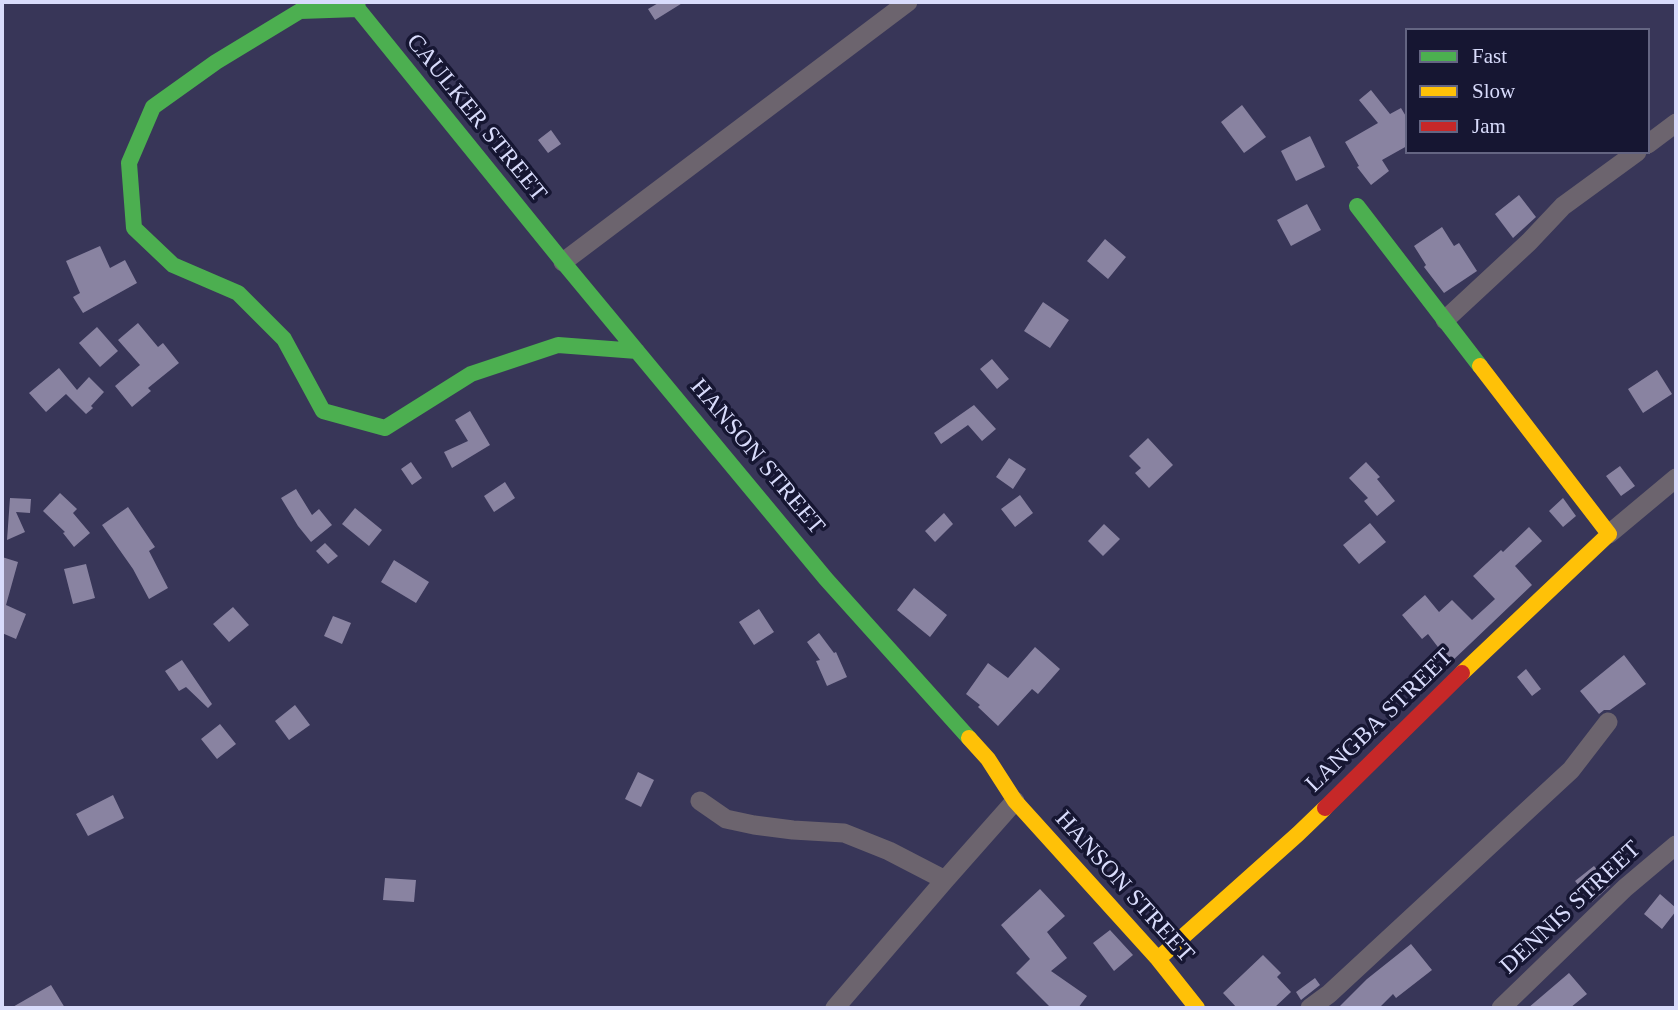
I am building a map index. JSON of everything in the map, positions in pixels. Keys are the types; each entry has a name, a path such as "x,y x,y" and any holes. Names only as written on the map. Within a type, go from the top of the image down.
{"street":[{"path":"563,262 908,2"},
{"path":"357,5 300,11 216,62 153,107 130,163 134,228 173,265 238,293 284,339 323,411 385,428 471,374 558,345 637,351"},
{"name":"CAULKER STREET","path":"357,5 563,262"},
{"path":"1650,142 1676,123"},
{"path":"1445,320 1529,242 1563,206 1634,154"},
{"path":"1357,206 1609,534 1676,478"},
{"name":"HANSON STREET","path":"563,262 826,579 988,759 1014,801 1198,1008"},
{"name":"LANGBA STREET","path":"1158,960 1298,834 1470,665 1609,534"},
{"path":"1310,1008 1329,994 1571,770 1608,722"},
{"path":"700,801 726,819 793,830 844,833 889,851 945,880"},
{"path":"835,1008 1014,801"},
{"name":"DENNIS STREET","path":"1500,1008 1625,888 1676,845"}],"building":[{"path":"660,2 684,2 655,20 648,9"},
{"path":"1371,90 1390,114 1401,108 1405,115 1405,147 1382,160 1389,171 1371,185 1357,167 1359,166 1345,142 1378,123 1359,100"},
{"path":"1242,105 1266,137 1244,153 1221,122"},
{"path":"551,130 561,144 548,153 538,140"},
{"path":"1310,136 1325,167 1296,181 1281,151"},
{"path":"1519,195 1536,217 1513,238 1495,214"},
{"path":"1307,204 1321,230 1291,246 1277,220"},
{"path":"1442,227 1454,246 1459,243 1477,271 1444,293 1424,267 1426,265 1414,246"},
{"path":"1105,239 1126,257 1108,279 1087,261"},
{"path":"100,246 110,268 125,260 137,283 83,313 73,297 80,293 66,261"},
{"path":"1043,302 1069,320 1050,348 1024,331"},
{"path":"138,323 158,347 163,343 179,363 148,388 151,391 132,407 115,386 140,365 118,340"},
{"path":"97,327 118,351 100,367 79,343"},
{"path":"992,359 1009,379 997,389 980,369"},
{"path":"59,368 77,390 89,377 104,392 86,414 66,394 46,412 29,393"},
{"path":"1657,370 1672,394 1643,413 1628,389"},
{"path":"974,405 996,429 982,441 968,425 941,444 934,433"},
{"path":"470,411 490,445 452,468 444,452 468,441 455,420"},
{"path":"1148,438 1173,465 1149,488 1135,473 1141,468 1129,456"},
{"path":"1009,458 1026,469 1013,489 996,477"},
{"path":"411,462 422,478 412,485 401,469"},
{"path":"1366,462 1380,477 1377,479 1395,501 1377,516 1364,501 1368,498 1349,478"},
{"path":"1620,466 1635,486 1621,496 1606,476"},
{"path":"505,482 515,498 494,512 484,496"},
{"path":"296,489 312,515 319,509 332,525 311,542 281,498"},
{"path":"60,493 77,509 73,513 90,533 74,547 63,533 65,532 43,511"},
{"path":"1020,495 1033,513 1015,527 1001,509"},
{"path":"10,498 31,499 30,513 16,512 25,532 7,540"},
{"path":"1563,498 1576,516 1563,527 1549,511"},
{"path":"128,507 155,547 149,551 168,588 149,599 133,569 102,525"},
{"path":"355,508 382,530 369,546 342,524"},
{"path":"944,513 953,524 935,542 925,531"},
{"path":"1370,523 1386,542 1359,564 1343,545"},
{"path":"1104,524 1120,539 1103,556 1088,541"},
{"path":"1529,527 1542,541 1515,566 1532,585 1450,663 1428,634 1422,639 1402,615 1425,595 1439,612 1452,600 1472,620 1495,599 1473,576"},
{"path":"325,543 338,556 328,564 316,551"},
{"path":"2,557 18,562 6,605 26,614 16,639 2,633"},
{"path":"394,560 429,582 416,603 381,582"},
{"path":"86,564 95,598 73,604 64,569"},
{"path":"914,588 947,615 930,637 897,610"},
{"path":"233,607 249,625 229,642 213,624"},
{"path":"759,609 774,632 754,645 739,622"},
{"path":"333,616 351,623 342,644 324,636"},
{"path":"819,633 834,653 836,652 847,677 827,686 816,661 820,660 807,642"},
{"path":"1035,647 1060,669 1038,694 1032,689 998,726 978,707 980,705 966,694 988,663 1008,678"},
{"path":"1624,655 1646,684 1610,710 1599,714 1580,691"},
{"path":"182,660 212,704 208,708 186,687 179,691 165,671"},
{"path":"1526,669 1541,689 1532,696 1517,677"},
{"path":"295,705 310,725 289,740 275,721"},
{"path":"220,724 236,744 217,759 201,739"},
{"path":"638,772 654,780 641,807 625,799"},
{"path":"113,795 124,818 88,836 76,814"},
{"path":"1594,866 1610,886 1592,902 1575,881"},
{"path":"385,878 416,880 414,902 383,900"},
{"path":"1040,889 1065,916 1047,932 1067,958 1051,971 1087,996 1078,1008 1051,1008 1016,973 1030,959 1001,925"},
{"path":"1660,894 1676,908 1662,929 1644,914"},
{"path":"1110,930 1133,955 1114,971 1093,943"},
{"path":"1411,944 1432,970 1396,998 1393,994 1379,1008 1338,1008 1367,979"},
{"path":"1263,955 1281,973 1277,977 1291,992 1274,1008 1237,1008 1223,993"},
{"path":"1569,973 1587,994 1570,1008 1528,1008"},
{"path":"1315,978 1320,985 1301,1000 1296,992"},
{"path":"51,985 65,1008 11,1008"}],"traffic: fast":[{"path":"357,2 358,9 563,262 826,579 969,738"},
{"path":"358,9 300,11 216,62 153,107 129,163 134,228 173,265 238,293 284,339 323,411 385,428 471,374 558,345 637,351"},
{"path":"1357,206 1480,366"}],"traffic: slow":[{"path":"1462,673 1609,534 1480,366"},
{"path":"969,738 988,759 1015,801 1158,959 1197,1008"},
{"path":"1158,959 1325,808"}],"traffic: jam":[{"path":"1325,808 1462,673"}]}
